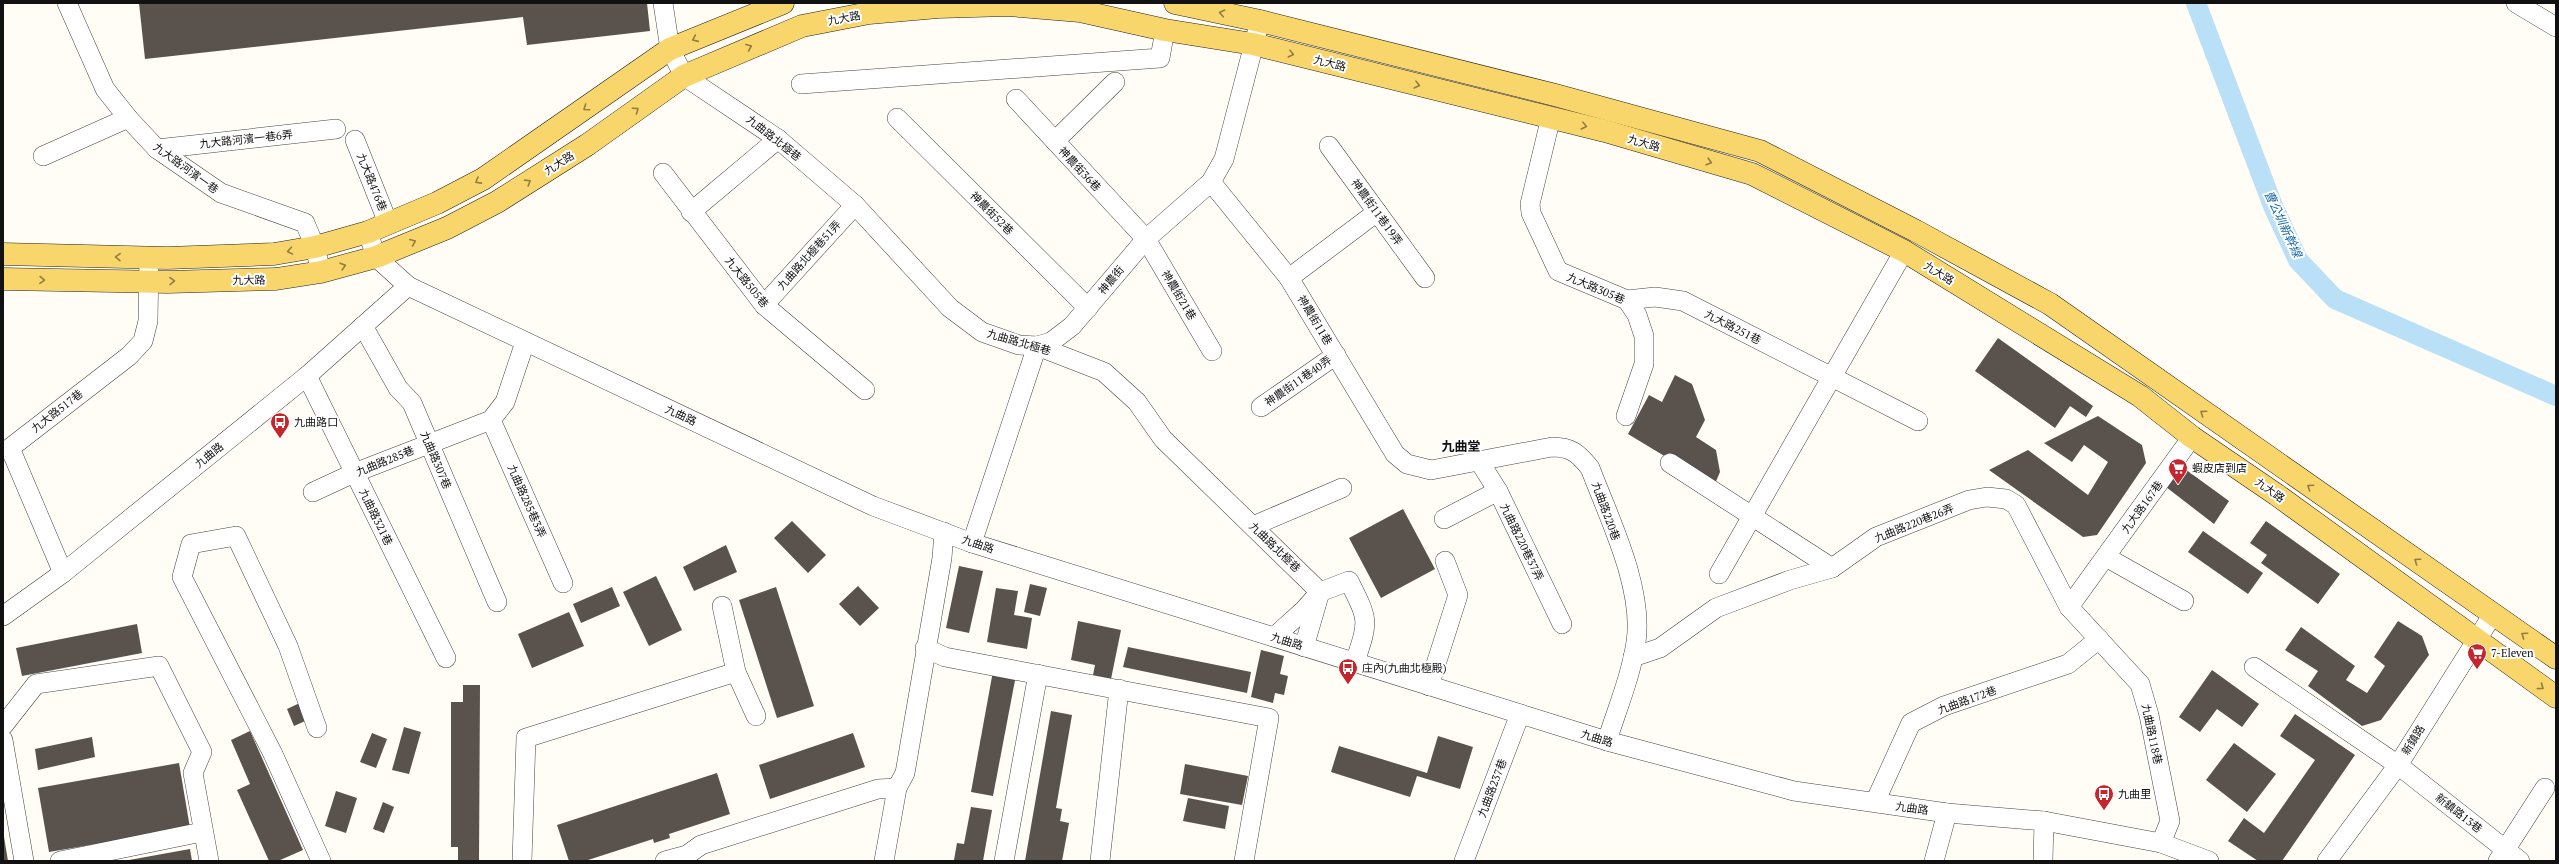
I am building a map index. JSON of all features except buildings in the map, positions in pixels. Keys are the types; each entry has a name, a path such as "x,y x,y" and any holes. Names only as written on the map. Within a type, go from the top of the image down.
{"main road":[{"path":"3,254 149,258 274,254 315,247 368,232 437,203 482,179 670,49 783,3"},
{"name":"九大路","path":"1176,3 1260,21 1555,95 1760,151 1916,231 2050,304 2556,658"},
{"name":"九大路","path":"3,279 149,282 276,279 321,272 376,257 447,228 497,202 587,145 684,76 802,26 869,13 938,7 1008,5 1080,12 1165,30 1253,44 1551,117 1752,174 1904,251 2140,396 2192,437 2277,495 2556,698"}],"street":[{"name":"九大路河濱一巷","path":"67,3 105,88 128,118 157,149 221,193 305,223 315,247 321,272"},
{"path":"663,3 670,49 684,76"},
{"path":"2516,3 2556,27"},
{"name":"神農街","path":"1037,346 1051,342 1072,326 1146,239 1212,182 1224,159 1260,21"},
{"path":"801,84 1160,58 1165,30"},
{"name":"九曲路北極巷","path":"684,76 778,139 855,205 950,308 982,332 1019,345 1037,346 1104,372 1137,402 1163,439 1254,526 1320,592"},
{"path":"1054,141 1115,82"},
{"name":"神農街36巷","path":"1016,99 1146,239"},
{"name":"九大路305巷","path":"1551,117 1530,204 1532,214 1558,271 1627,300 1637,315 1644,336 1644,364 1626,416"},
{"path":"43,156 128,118"},
{"name":"神農街52巷","path":"897,118 1088,308"},
{"name":"九大路河濱一巷6弄","path":"157,149 336,129"},
{"path":"691,212 778,139"},
{"name":"九大路476巷","path":"355,140 388,224"},
{"name":"神農街11巷19弄","path":"1328,146 1425,278"},
{"name":"九大路505巷","path":"663,174 764,305 865,390"},
{"name":"神農街11巷","path":"1212,182 1289,278 1395,454 1407,464"},
{"name":"九曲路北極巷51弄","path":"764,305 855,205"},
{"path":"1289,278 1377,212"},
{"path":"368,232 376,257"},
{"name":"神農街21巷","path":"1146,239 1212,351"},
{"path":"1719,574 1904,251"},
{"name":"九曲路","path":"376,257 408,286 873,506 972,543 1607,741 1794,791 1947,813 2044,821 2161,843 2209,861"},
{"name":"九大路517巷","path":"63,573 10,448 129,356 143,341 148,321 149,258"},
{"name":"九曲路","path":"3,616 63,573 307,376 408,286"},
{"name":"九大路251巷","path":"1627,300 1655,297 1683,301 1918,421"},
{"name":"九曲路307巷","path":"363,326 398,388 412,403 497,602"},
{"path":"491,420 505,402 525,342"},
{"path":"972,543 1037,346"},
{"name":"神農街11巷40弄","path":"1261,407 1336,355"},
{"name":"九曲路321巷","path":"307,376 446,658"},
{"name":"九曲路285巷","path":"313,492 354,473 491,420"},
{"name":"九曲路285巷3弄","path":"491,420 563,583"},
{"name":"九大路167巷","path":"2069,607 2192,437"},
{"name":"九曲路220巷","path":"1407,464 1431,470 1566,447 1578,453 1590,468 1634,590 1637,617 1633,657 1607,741"},
{"name":"九曲路220巷37弄","path":"1479,461 1498,492 1562,624"},
{"path":"1670,464 1832,568"},
{"path":"1254,526 1342,488"},
{"path":"1444,519 1498,492"},
{"name":"九曲路220巷26弄","path":"1633,657 1660,648 1716,608 1790,580 1832,568 1876,537 1969,500 1987,497 2006,499 2016,506 2069,607 2099,639"},
{"path":"884,861 897,788 905,773 925,648 942,558 944,532"},
{"path":"317,728 288,646 236,536 191,544 182,577 273,754 321,861"},
{"path":"2106,557 2184,601"},
{"path":"1429,686 1458,595 1445,561"},
{"path":"1274,637 1304,610 1320,592 1348,581 1365,613 1366,629 1355,662"},
{"path":"1304,647 1320,592"},
{"path":"722,606 736,672 756,716"},
{"name":"新鎮路","path":"2327,861 2398,764 2475,640 2493,614"},
{"name":"九曲路172巷","path":"1874,802 1911,723 1944,706 2068,664 2099,639"},
{"name":"九曲路118巷","path":"2099,639 2140,684 2149,714 2170,820 2161,843"},
{"path":"925,648 945,657 1269,718 1244,861"},
{"path":"3,726 36,684 159,666 202,752 193,773 202,832 209,861"},
{"name":"新鎮路13巷","path":"2254,667 2398,764 2508,857"},
{"path":"522,861 526,738 736,672"},
{"path":"1004,861 1038,674"},
{"path":"1100,861 1119,689"},
{"name":"九曲路237巷","path":"1464,861 1520,714"},
{"path":"3,740 24,861"},
{"path":"665,861 688,858 701,845 878,789 897,788"},
{"path":"2508,857 2544,788"},
{"path":"1934,861 1947,813"},
{"path":"2043,861 2044,821"},
{"path":"60,861 202,832"}],"waterway":[{"name":"曹公圳新幹線","path":"2196,3 2273,206 2298,260 2335,299 2556,396"}],"place":[{"name":"九曲路口","path":"280,439"},
{"name":"蝦皮店到店","path":"2178,485"},
{"name":"7-Eleven","path":"2477,670"},
{"name":"庄內(九曲北極殿)","path":"1348,685"},
{"name":"九曲里","path":"2104,811"}],"district":[{"name":"九曲堂","path":"1461,446"}]}
